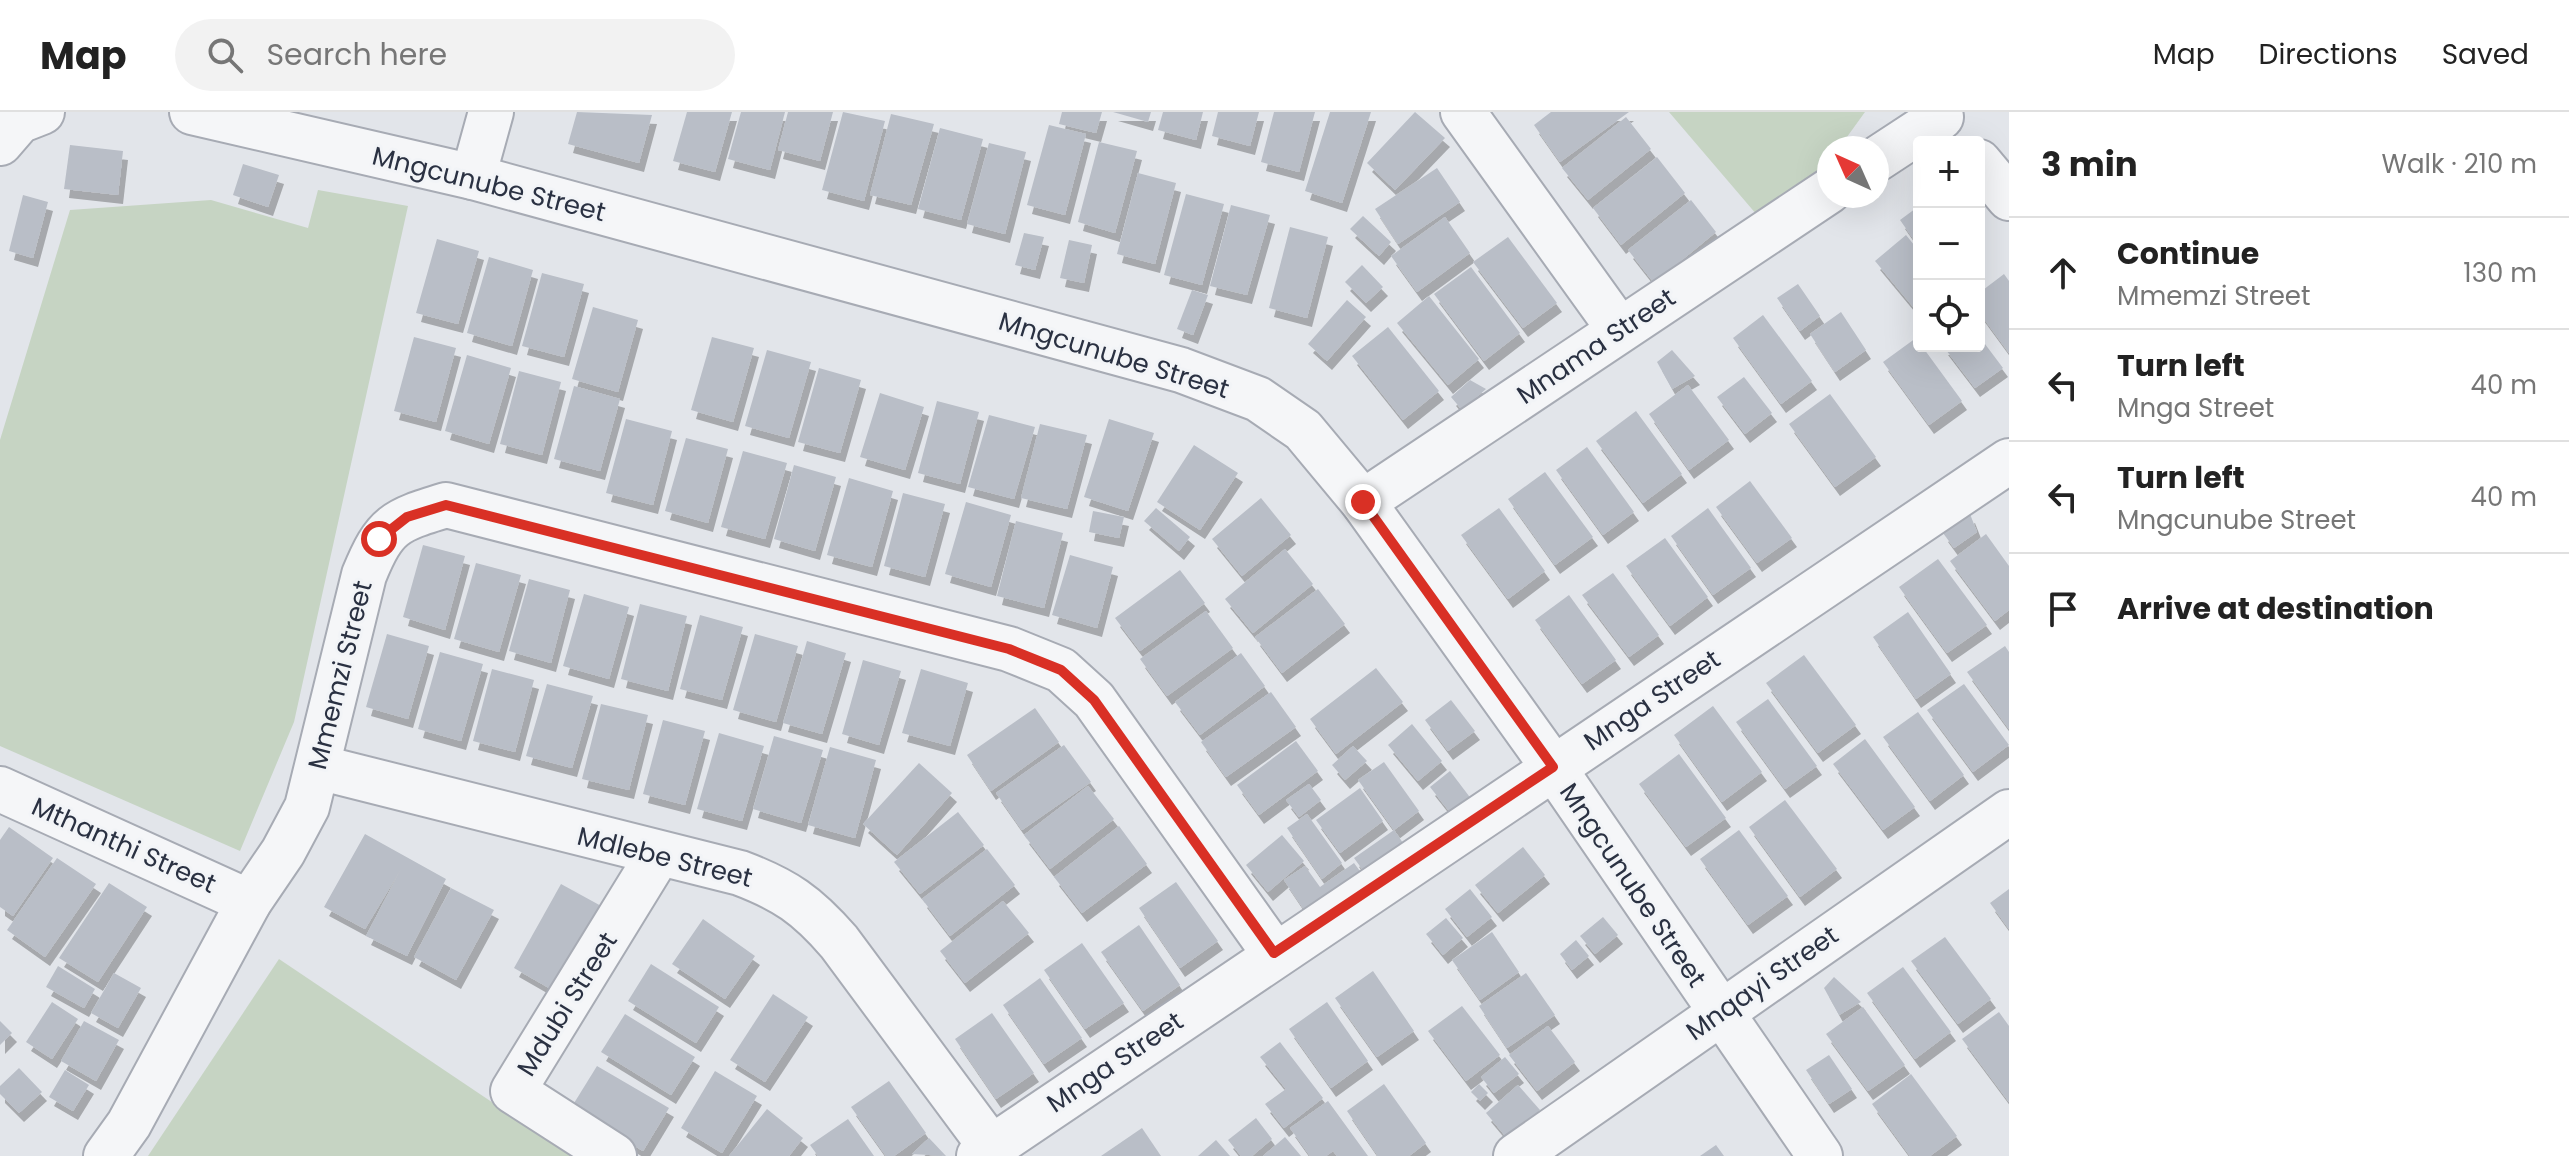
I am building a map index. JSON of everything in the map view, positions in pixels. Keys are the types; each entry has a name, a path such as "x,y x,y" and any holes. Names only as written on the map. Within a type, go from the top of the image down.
{"street":[{"path":"0,143 19,121 42,112"},
{"name":"Mngcunube Street","path":"192,112 473,177 1181,370 1258,399 1303,430 1363,502 1553,767 1820,1156"},
{"path":"473,177 491,112"},
{"path":"1463,112 1619,329"},
{"path":"1889,153 1947,124"},
{"path":"1985,169 2009,198"},
{"name":"Mnama Street","path":"1363,502 1817,199"},
{"name":"Mnga Street","path":"985,1152 1274,953 2009,461"},
{"name":"Mmemzi Street","path":"106,1156 129,1124 249,902 283,852 307,807 364,575 379,539 407,517 446,505 1009,649 1061,670 1094,700 1274,953"},
{"name":"Mdlebe Street","path":"318,767 658,855 740,873 781,889 814,913 985,1152"},
{"name":"Mthanthi Street","path":"0,789 249,902"},
{"name":"Mnqayi Street","path":"1516,1156 2009,812"},
{"name":"Mdubi Street","path":"614,1156 513,1091 658,855"}],"green space":[{"path":"1669,112 1865,112 1848,136 1817,136 1817,171 1757,215"},
{"path":"318,190 408,206 294,722 240,851 0,746 0,440 70,210 211,200 308,228"},
{"path":"279,959 572,1156 148,1156"}],"building":[{"path":"577,112 652,115 639,163 568,144"},
{"path":"687,112 732,112 715,172 673,161"},
{"path":"741,112 785,112 770,170 728,159"},
{"path":"788,112 833,112 820,161 778,150"},
{"path":"843,112 885,121 864,201 822,190"},
{"path":"1062,112 1102,112 1096,133 1059,124"},
{"path":"1113,112 1151,112 1148,122"},
{"path":"1163,112 1203,112 1196,140 1158,130"},
{"path":"1218,112 1259,112 1250,146 1212,136"},
{"path":"1274,112 1315,112 1299,172 1261,162"},
{"path":"1330,112 1371,112 1342,203 1305,191"},
{"path":"1415,112 1445,138 1395,190 1367,163"},
{"path":"1551,112 1629,112 1560,162 1534,125"},
{"path":"891,114 934,124 911,205 870,195"},
{"path":"1626,117 1651,149 1588,200 1562,168"},
{"path":"1049,125 1086,134 1065,215 1027,205"},
{"path":"940,128 983,139 961,220 918,209"},
{"path":"1099,142 1137,151 1115,233 1078,222"},
{"path":"989,143 1026,152 1005,234 967,224"},
{"path":"70,145 123,151 118,195 64,189"},
{"path":"1657,157 1685,193 1621,245 1593,208"},
{"path":"243,164 279,175 268,207 233,195"},
{"path":"1437,168 1460,202 1398,244 1375,209"},
{"path":"1138,173 1176,183 1155,264 1117,254"},
{"path":"1186,194 1224,204 1202,285 1164,275"},
{"path":"23,195 48,202 33,258 9,251"},
{"path":"1691,200 1716,232 1654,283 1628,250"},
{"path":"1231,205 1270,215 1247,295 1210,286"},
{"path":"1913,210 1913,238 1900,220"},
{"path":"1363,216 1391,242 1379,256 1350,229"},
{"path":"1445,217 1470,253 1417,292 1391,256"},
{"path":"1290,227 1328,237 1307,318 1269,308"},
{"path":"1024,233 1044,237 1035,270 1015,265"},
{"path":"1906,235 1913,244 1913,307 1875,261"},
{"path":"1508,237 1557,303 1523,328 1473,262"},
{"path":"437,239 479,251 458,324 416,313"},
{"path":"1069,240 1092,245 1084,283 1060,278"},
{"path":"489,257 533,270 512,346 467,333"},
{"path":"1362,265 1383,287 1366,303 1345,282"},
{"path":"1471,267 1520,333 1484,361 1434,294"},
{"path":"542,273 584,284 564,357 522,346"},
{"path":"2004,274 2009,281 2009,353 1985,320 1985,288"},
{"path":"1798,284 1820,316 1800,331 1777,298"},
{"path":"1192,290 1208,295 1193,335 1177,329"},
{"path":"1429,296 1479,359 1448,385 1397,323"},
{"path":"1347,300 1366,317 1327,361 1308,344"},
{"path":"593,307 638,320 618,392 572,379"},
{"path":"1841,312 1866,350 1835,372 1810,334"},
{"path":"1763,315 1812,381 1781,404 1733,338"},
{"path":"1388,327 1439,391 1403,420 1352,356"},
{"path":"414,337 456,348 436,422 394,411"},
{"path":"712,337 754,348 733,422 691,410"},
{"path":"1913,340 1913,352 1926,352 1962,401 1929,425 1883,362"},
{"path":"1985,344 2003,368 1975,388 1948,352 1985,352"},
{"path":"767,350 811,362 789,438 745,426"},
{"path":"1672,350 1695,376 1672,389 1657,362"},
{"path":"467,355 511,368 489,444 445,431"},
{"path":"819,368 861,380 840,453 798,442"},
{"path":"519,371 561,382 542,455 500,444"},
{"path":"1744,377 1772,413 1745,434 1717,397"},
{"path":"1470,380 1486,389 1462,410 1451,397"},
{"path":"1688,385 1729,440 1689,470 1649,414"},
{"path":"574,386 620,399 600,471 554,459"},
{"path":"880,393 924,407 905,470 860,457"},
{"path":"1830,394 1876,457 1835,487 1789,424"},
{"path":"937,401 979,412 960,484 918,473"},
{"path":"1636,411 1682,474 1643,503 1596,441"},
{"path":"989,415 1035,427 1014,499 968,487"},
{"path":"626,419 672,431 653,505 606,493"},
{"path":"1109,419 1154,433 1128,511 1084,497"},
{"path":"1040,424 1087,435 1067,509 1021,498"},
{"path":"686,438 728,449 708,523 665,511"},
{"path":"1194,445 1238,473 1200,530 1157,502"},
{"path":"1587,447 1634,512 1603,535 1556,470"},
{"path":"743,451 787,463 765,539 721,527"},
{"path":"794,465 836,477 815,551 774,539"},
{"path":"1545,472 1593,537 1555,565 1508,499"},
{"path":"849,478 893,491 872,567 827,555"},
{"path":"1750,481 1792,538 1757,563 1716,507"},
{"path":"903,493 945,504 925,577 884,566"},
{"path":"1261,498 1291,535 1242,576 1212,539"},
{"path":"966,502 1011,515 991,587 945,574"},
{"path":"1156,508 1190,537 1179,551 1144,521"},
{"path":"1499,508 1545,571 1508,599 1461,535"},
{"path":"1708,508 1751,568 1713,595 1671,536"},
{"path":"1093,511 1124,517 1119,538 1089,532"},
{"path":"1970,514 1977,532 1954,548 1943,533"},
{"path":"1016,521 1063,533 1044,608 997,596"},
{"path":"1986,534 2009,566 2009,610 1995,621 1950,561"},
{"path":"1665,538 1708,597 1670,626 1626,566"},
{"path":"423,545 465,556 445,630 403,617"},
{"path":"1285,549 1313,584 1253,633 1225,599"},
{"path":"1070,555 1113,567 1097,628 1052,615"},
{"path":"1938,559 1987,625 1947,653 1899,587"},
{"path":"476,563 521,575 499,652 454,639"},
{"path":"1180,570 1205,603 1140,651 1115,618"},
{"path":"1613,573 1659,635 1629,657 1582,595"},
{"path":"529,579 570,590 551,663 509,651"},
{"path":"1318,589 1345,624 1282,673 1255,637"},
{"path":"584,594 629,607 609,679 563,666"},
{"path":"1569,595 1616,660 1582,684 1535,620"},
{"path":"640,604 687,616 668,691 621,679"},
{"path":"1206,611 1233,648 1167,696 1140,659"},
{"path":"1908,612 1951,674 1916,699 1873,637"},
{"path":"700,615 743,627 722,700 680,689"},
{"path":"387,634 429,646 408,719 366,707"},
{"path":"755,634 798,646 776,722 733,710"},
{"path":"807,641 846,653 822,734 783,723"},
{"path":"2005,646 2009,652 2009,729 1967,672"},
{"path":"440,652 483,664 461,741 418,729"},
{"path":"1241,653 1265,686 1200,735 1175,702"},
{"path":"1804,655 1856,725 1818,753 1766,683"},
{"path":"863,660 901,671 879,745 842,734"},
{"path":"1376,668 1403,702 1336,754 1310,719"},
{"path":"492,669 534,680 515,752 473,741"},
{"path":"921,669 968,683 950,746 902,733"},
{"path":"547,684 593,696 572,768 526,756"},
{"path":"1964,684 2009,745 1973,772 1927,710"},
{"path":"1271,692 1296,727 1226,777 1201,742"},
{"path":"1768,699 1817,766 1785,789 1736,722"},
{"path":"1451,700 1475,731 1448,751 1425,720"},
{"path":"601,704 648,715 629,790 582,779"},
{"path":"1713,706 1762,772 1722,802 1674,735"},
{"path":"1035,708 1059,742 991,791 967,755"},
{"path":"1918,712 1964,775 1930,801 1883,737"},
{"path":"663,720 705,731 685,805 643,794"},
{"path":"1412,724 1442,761 1418,781 1388,745"},
{"path":"719,733 764,746 742,821 697,809"},
{"path":"774,736 823,750 801,823 753,809"},
{"path":"1865,739 1915,807 1883,830 1833,764"},
{"path":"1296,741 1318,771 1259,815 1237,785"},
{"path":"1064,745 1091,782 1022,830 996,793"},
{"path":"1353,746 1367,761 1345,780 1332,765"},
{"path":"830,747 876,760 855,838 808,825"},
{"path":"1679,754 1726,818 1686,847 1639,784"},
{"path":"1384,762 1419,811 1394,830 1358,780"},
{"path":"919,763 952,793 897,855 863,824"},
{"path":"1450,771 1472,800 1453,816 1430,787"},
{"path":"1309,784 1321,800 1299,817 1286,800"},
{"path":"1088,786 1114,819 1050,869 1024,835"},
{"path":"1360,788 1383,821 1340,853 1316,820"},
{"path":"1785,800 1837,869 1800,897 1749,827"},
{"path":"958,812 984,845 920,894 894,862"},
{"path":"1307,814 1342,863 1322,879 1287,828"},
{"path":"1119,826 1147,864 1082,913 1054,877"},
{"path":"9,827 53,858 13,916 0,907 0,840"},
{"path":"1394,830 1410,853 1370,880 1354,858"},
{"path":"1739,830 1788,896 1748,925 1700,859"},
{"path":"365,834 446,879 407,956 366,936 401,869 365,929 324,907"},
{"path":"1282,835 1304,861 1268,892 1246,865"},
{"path":"1523,847 1545,875 1498,913 1475,885"},
{"path":"987,849 1015,885 950,936 922,899"},
{"path":"57,858 96,884 45,957 7,930"},
{"path":"1354,863 1365,878 1309,917 1284,880 1305,866 1320,887"},
{"path":"1176,882 1218,941 1180,968 1139,908"},
{"path":"109,883 147,907 98,982 59,958"},
{"path":"561,884 603,907 556,992 514,968"},
{"path":"451,888 494,910 456,980 414,957"},
{"path":"1470,889 1492,917 1467,937 1445,909"},
{"path":"2009,889 2009,929 1990,903"},
{"path":"1003,901 1029,933 965,983 940,951"},
{"path":"1603,917 1618,935 1595,954 1580,936"},
{"path":"1446,918 1463,938 1443,955 1426,934"},
{"path":"703,919 755,956 725,999 672,964"},
{"path":"1139,925 1180,985 1143,1011 1101,952"},
{"path":"1492,932 1519,972 1480,1000 1452,960"},
{"path":"1945,937 1991,999 1958,1024 1911,961"},
{"path":"1576,940 1589,956 1572,970 1560,954"},
{"path":"1082,943 1124,1003 1085,1029 1044,970"},
{"path":"651,964 719,1007 696,1043 628,1001"},
{"path":"58,966 95,989 84,1008 46,987"},
{"path":"1903,967 1951,1032 1915,1059 1867,993"},
{"path":"1373,971 1414,1031 1377,1057 1335,998"},
{"path":"114,973 141,988 118,1028 91,1013"},
{"path":"1526,973 1555,1015 1507,1048 1479,1006"},
{"path":"1834,977 1861,1002 1839,1015 1824,988"},
{"path":"1040,978 1082,1038 1044,1064 1003,1005"},
{"path":"773,994 808,1017 765,1082 730,1060"},
{"path":"52,1002 78,1019 52,1059 26,1042"},
{"path":"1327,1002 1368,1061 1331,1088 1289,1029"},
{"path":"1462,1006 1500,1055 1466,1081 1428,1031"},
{"path":"1863,1007 1905,1065 1868,1091 1826,1034"},
{"path":"1999,1012 2009,1026 2009,1102 1962,1039"},
{"path":"992,1013 1034,1073 996,1099 955,1039"},
{"path":"625,1014 695,1057 671,1095 601,1052"},
{"path":"0,1021 12,1033 0,1045"},
{"path":"84,1021 119,1040 96,1081 61,1061"},
{"path":"1548,1026 1575,1062 1537,1091 1509,1055"},
{"path":"1280,1042 1323,1098 1284,1128 1265,1104 1286,1089 1260,1057"},
{"path":"1829,1055 1852,1089 1829,1104 1806,1070"},
{"path":"1505,1057 1519,1074 1494,1093 1481,1077"},
{"path":"597,1066 669,1108 643,1151 571,1108"},
{"path":"19,1068 42,1092 19,1113 0,1094 0,1086"},
{"path":"65,1070 89,1085 73,1111 49,1097"},
{"path":"715,1071 757,1096 722,1153 681,1128"},
{"path":"1911,1074 1957,1136 1930,1156 1910,1156 1872,1104"},
{"path":"889,1081 926,1133 894,1156 886,1156 851,1107"},
{"path":"1384,1084 1426,1143 1409,1156 1378,1156 1347,1111"},
{"path":"1479,1084 1488,1093 1480,1101 1471,1092"},
{"path":"1518,1085 1540,1110 1507,1138 1486,1113"},
{"path":"1328,1101 1368,1156 1337,1156 1333,1151 1326,1156 1310,1156 1290,1128"},
{"path":"767,1109 803,1138 789,1156 729,1156"},
{"path":"1256,1118 1272,1139 1252,1156 1241,1156 1228,1140"},
{"path":"848,1119 874,1156 818,1156 810,1145"},
{"path":"1142,1128 1161,1156 1101,1156"},
{"path":"1285,1137 1301,1156 1263,1156"},
{"path":"929,1138 946,1156 912,1154"},
{"path":"1216,1140 1230,1156 1198,1156"},
{"path":"1716,1145 1724,1156 1700,1156"}],"route":[{"path":"379,539 407,517 446,505 1009,649 1061,670 1094,700 1274,953 1553,767 1363,502"}]}
